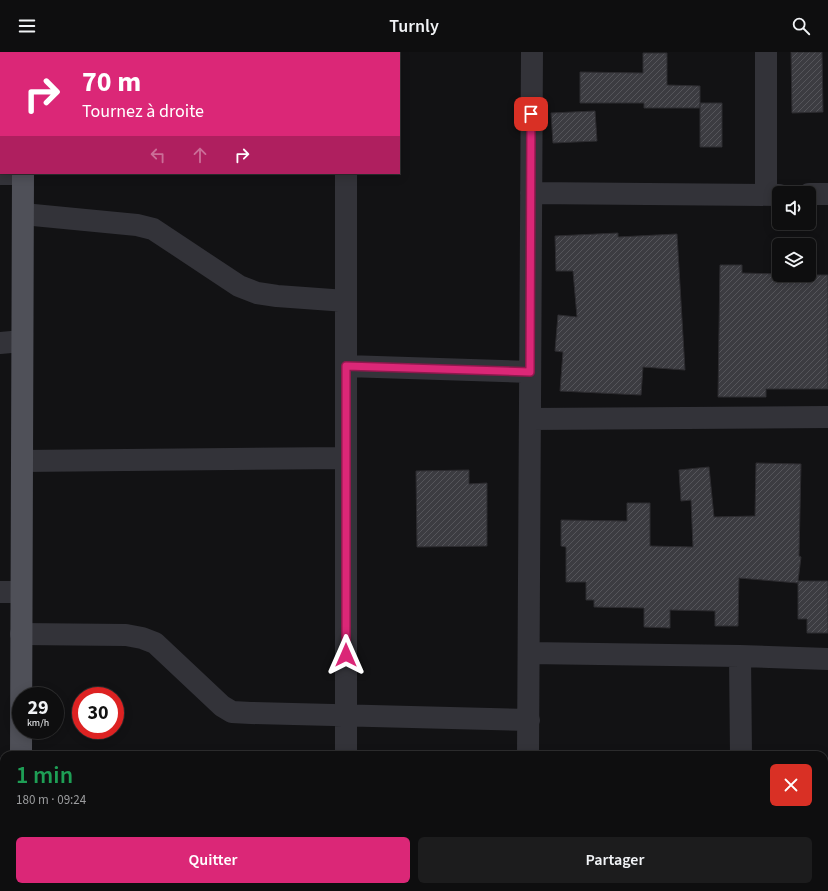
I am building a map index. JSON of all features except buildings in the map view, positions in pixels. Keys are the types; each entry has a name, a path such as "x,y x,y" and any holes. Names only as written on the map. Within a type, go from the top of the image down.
{"main road":[{"path":"21,751 21,634 11,592 22,461 23,174"}],"street":[{"path":"528,751 532,52"},
{"path":"531,193 772,195 766,52"},
{"path":"346,174 346,751"},
{"path":"816,194 828,194"},
{"path":"23,214 137,225 153,229 239,286 257,294 346,301"},
{"path":"0,343 22,341"},
{"path":"346,366 530,372"},
{"path":"530,420 828,416"},
{"path":"22,461 346,458"},
{"path":"21,634 126,635 142,638 155,643 222,706 232,712 529,720"},
{"path":"529,653 740,656 828,659"},
{"path":"740,656 741,751"}],"route":[{"path":"346,655 346,366 530,372 531,114"}]}
